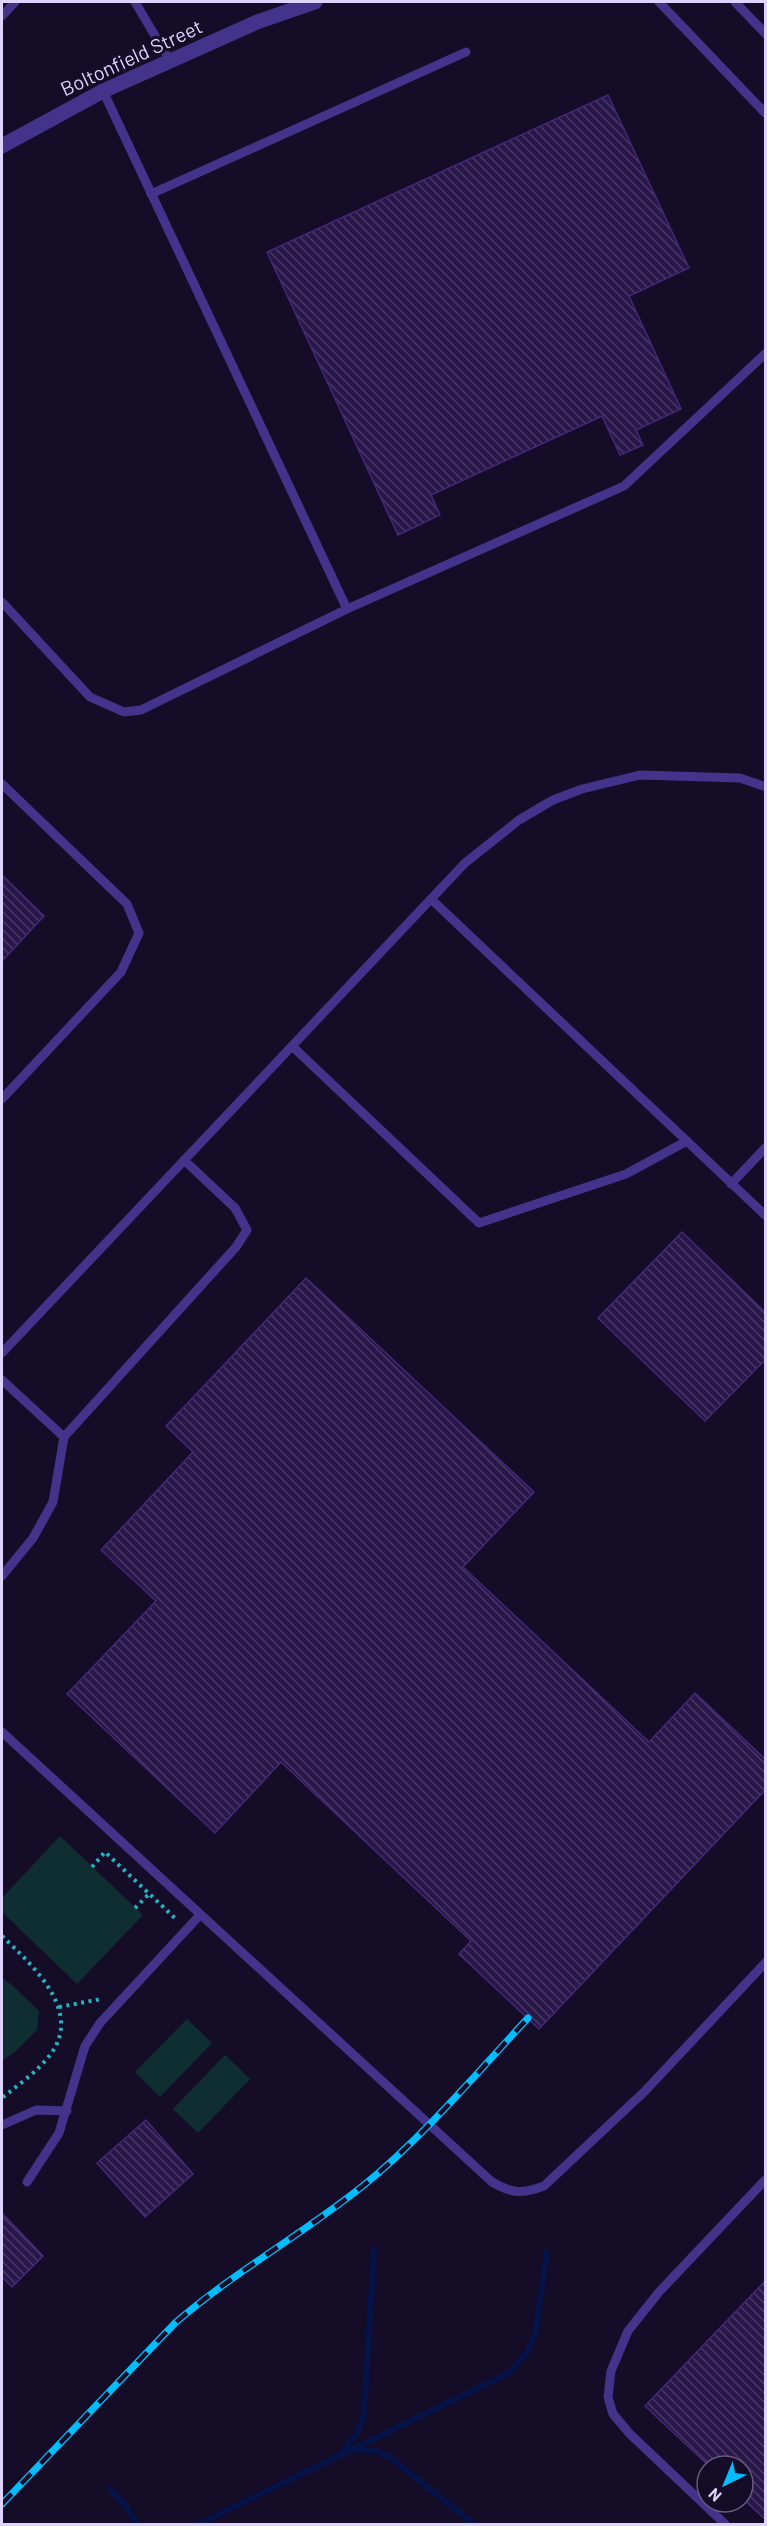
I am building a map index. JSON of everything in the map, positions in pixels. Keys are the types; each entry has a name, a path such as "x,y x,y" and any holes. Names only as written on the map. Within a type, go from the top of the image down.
{"street":[{"name":"Boltonfield Street","path":"2,146 103,91 257,22 315,2"}],"lane":[{"path":"2,16 15,2"},
{"path":"135,2 170,61"},
{"path":"659,2 765,114"},
{"path":"735,2 765,34"},
{"path":"151,195 466,52"},
{"path":"103,91 347,609"},
{"path":"2,602 90,697 124,712 141,710 347,609 624,486 765,353"},
{"path":"2,1353 465,863 519,820 553,800 582,789 640,775 740,778 765,787"},
{"path":"2,784 127,904 139,933 121,972 2,1099"},
{"path":"431,899 765,1216"},
{"path":"292,1046 479,1223 626,1174 687,1141"},
{"path":"731,1184 765,1147"},
{"path":"2,1576 33,1538 52,1502 64,1437 236,1247 247,1230 235,1208 184,1160"},
{"path":"2,1380 64,1437"},
{"path":"2,1732 200,1916 430,2123 492,2182 501,2187 524,2193 544,2186 645,2091 765,1962"},
{"path":"27,2182 59,2133 85,2046 100,2023 200,1916"},
{"path":"2,2125 36,2110 67,2111"},
{"path":"725,2524 630,2434 613,2414 608,2397 611,2371 628,2331 659,2292 765,2179"}],"path":[{"path":"92,1867 105,1852 177,1921 170,1929"},
{"path":"135,1908 149,1894"},
{"path":"2,1936 42,1978 59,2007 63,2023 60,2039 51,2054 38,2069 2,2098"},
{"path":"59,2007 102,1998"}],"green space":[{"path":"60,1836 143,1915 77,1984 2,1912 2,1898"},
{"path":"2,1978 39,2011 37,2030 2,2061"},
{"path":"187,2019 212,2043 160,2097 135,2072"},
{"path":"225,2055 250,2079 198,2133 173,2109"}],"building":[{"path":"608,95 689,268 629,296 681,409 636,430 643,445 620,455 602,416 431,495 440,515 398,535 267,252"},
{"path":"2,875 44,916 2,961"},
{"path":"682,1232 766,1313 766,1359 705,1421 598,1318"},
{"path":"306,1278 534,1492 463,1567 649,1742 695,1693 766,1760 766,1789 539,2029 459,1954 471,1941 281,1762 215,1833 67,1694 156,1601 101,1550 193,1452 166,1426"},
{"path":"146,2120 193,2174 145,2217 97,2163"},
{"path":"2,2213 43,2256 12,2287 2,2277"},
{"path":"766,2280 766,2520 755,2510 755,2454 696,2454 645,2406"}],"waterway":[{"path":"343,2452 357,2433 364,2415 374,2249"},
{"path":"199,2524 509,2373 529,2349 535,2334 547,2252"},
{"path":"356,2450 377,2451 391,2458 474,2524"},
{"path":"110,2489 125,2505 137,2524"}],"railway":[{"path":"2,2504 175,2323 221,2287 341,2203 386,2166 449,2105 528,2018"}]}
